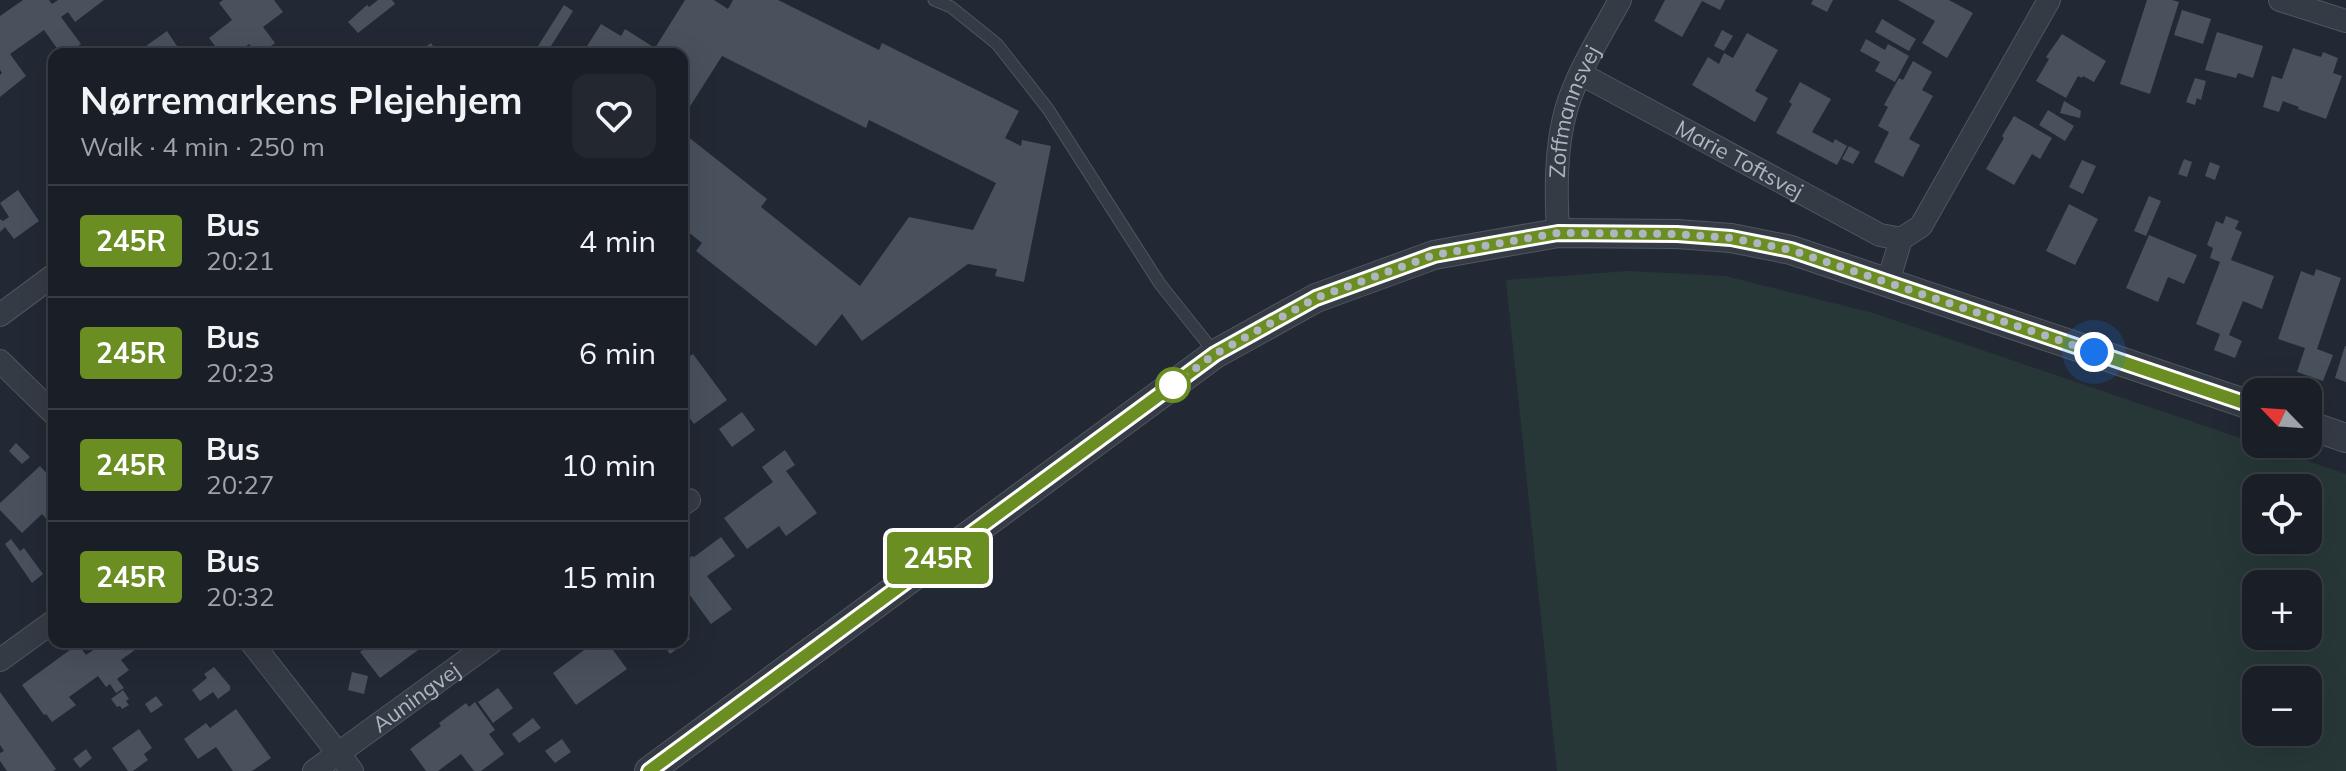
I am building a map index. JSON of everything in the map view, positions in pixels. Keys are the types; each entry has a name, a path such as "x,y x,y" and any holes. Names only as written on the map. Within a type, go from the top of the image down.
{"street":[{"name":"Zoffmannsvej","path":"1558,233 1558,146 1566,109 1620,0"},
{"path":"1888,282 1901,239 1921,226 2049,0"},
{"path":"2280,0 2346,21"},
{"name":"Marie Toftsvej","path":"1581,74 1880,235 1901,239"},
{"path":"649,771 1215,354 1316,298 1434,255 1558,233 1677,234 1731,238 1791,250 2242,402"},
{"path":"0,315 48,279"},
{"path":"0,361 48,408"},
{"path":"2322,430 2346,438"},
{"path":"0,660 48,625"},
{"path":"256,648 346,762"},
{"name":"Auningvej","path":"314,771 346,762 485,648"}],"lane":[{"path":"934,0 951,7 997,44 1048,109 1160,284 1215,354"}],"shaded area":[{"path":"1628,271 1725,276 1873,313 2242,439 2242,458 2299,458 2346,474 2346,771 1557,771 1506,280"}],"building":[{"path":"23,0 49,0 52,4 58,0 104,0 75,22 68,12 61,17 81,44 75,48 57,48 44,30 10,54 26,76 0,97 0,16"},
{"path":"223,0 274,0 283,12 263,27 275,43 268,48 252,48 249,44 244,48 216,48 209,38 232,20 219,3"},
{"path":"378,0 392,0 395,4 358,33 348,22 367,5 369,7"},
{"path":"685,0 714,0 728,9 733,0 778,0 879,50 882,43 1019,111 1005,138 1021,146 1022,140 1051,146 1024,282 995,276 997,269 968,264 862,341 842,314 816,346 696,251 702,243 688,232 688,137 767,199 761,207 860,286 909,217 973,230 996,183 869,120 866,128 722,56 688,110 688,48 655,48"},
{"path":"1665,0 1725,0 1720,10 1702,1 1682,37 1654,21"},
{"path":"1813,0 1833,0 1827,12 1811,4"},
{"path":"1898,0 1949,0 1973,13 1947,58 1922,43 1935,21"},
{"path":"2147,0 2179,2 2150,94 2120,84"},
{"path":"564,5 573,11 550,48 537,48"},
{"path":"2182,10 2211,19 2203,44 2174,35"},
{"path":"1882,19 1916,39 1909,51 1875,32"},
{"path":"601,24 621,36 625,29 655,48 586,48"},
{"path":"1722,30 1733,36 1724,51 1714,46"},
{"path":"167,31 178,48 147,48"},
{"path":"2217,32 2263,46 2253,78 2238,73 2236,78 2205,70"},
{"path":"1747,33 1778,50 1755,91 1768,98 1755,122 1692,85 1708,57 1719,64 1724,53 1733,58"},
{"path":"2062,34 2106,61 2094,82 2078,76 2066,98 2036,81 2049,59 2046,57"},
{"path":"1866,39 1885,50 1888,44 1909,56 1895,82 1875,71 1880,62 1860,51"},
{"path":"2293,48 2321,57 2323,52 2338,58 2333,73 2342,76 2326,119 2283,101 2279,112 2263,107 2272,76 2282,79"},
{"path":"1913,61 1932,72 1922,90 1933,96 1909,139 1920,145 1903,177 1874,162 1889,132 1878,126 1888,107 1884,105"},
{"path":"2195,78 2206,81 2201,100 2197,98 2195,105 2186,102"},
{"path":"1800,82 1831,99 1812,132 1833,143 1835,139 1847,146 1837,165 1776,133"},
{"path":"2064,101 2081,111 2080,118 2060,113"},
{"path":"2048,110 2074,126 2065,141 2039,125"},
{"path":"2014,116 2052,138 2040,159 2032,154 2014,185 1986,169"},
{"path":"1849,146 1860,152 1853,164 1842,159"},
{"path":"2184,159 2192,162 2187,177 2178,174"},
{"path":"2082,160 2096,166 2083,194 2069,187"},
{"path":"2210,162 2220,166 2215,180 2205,176"},
{"path":"18,190 39,221 14,239 5,227 0,232 0,219 3,221 9,217 0,203"},
{"path":"2149,196 2161,201 2146,236 2134,231"},
{"path":"2069,204 2098,219 2075,265 2046,251"},
{"path":"2226,216 2239,221 2235,229 2242,232 2231,260 2274,276 2262,309 2243,301 2229,335 2242,341 2235,358 2214,350 2220,334 2196,324 2220,262 2210,258 2213,248 2207,245 2216,221 2223,224"},
{"path":"2149,235 2197,255 2184,284 2168,277 2158,302 2126,288"},
{"path":"2316,269 2341,278 2317,349 2333,355 2323,381 2322,378 2297,372 2305,348 2278,339 2301,271 2314,276"},
{"path":"2346,346 2346,382 2335,378"},
{"path":"693,354 727,400 694,424 688,416 688,357"},
{"path":"742,412 755,430 732,447 719,429"},
{"path":"16,443 30,457 22,464 9,451"},
{"path":"785,450 795,465 786,471 817,513 786,536 779,526 747,549 724,518 773,482 762,467"},
{"path":"40,466 48,475 48,520 42,514 22,533 0,510 0,503"},
{"path":"721,537 735,556 707,576 732,609 711,624 688,595 688,559"},
{"path":"11,539 20,551 24,548 43,574 32,583 5,544"},
{"path":"73,648 81,648 86,655 95,649 138,648 121,660 129,670 117,679 124,688 116,693 110,684 106,687 98,676 69,697 76,705 52,722 22,685"},
{"path":"366,648 421,648 380,678 360,652"},
{"path":"587,648 611,648 627,669 576,705 553,673"},
{"path":"214,667 230,690 218,699 213,692 200,701 192,690 207,678 204,674"},
{"path":"352,672 368,676 364,694 348,690"},
{"path":"498,688 513,708 493,723 478,702"},
{"path":"123,690 129,705 122,709 111,699"},
{"path":"0,692 56,769 7,771 0,761 0,753 4,751 0,745"},
{"path":"156,696 163,705 151,713 145,704"},
{"path":"475,702 495,730 489,734 504,754 481,771 474,771 461,754 438,771 426,771 410,749 466,703 469,707"},
{"path":"236,709 271,758 252,771 233,771 216,747 198,759 184,739 206,723 210,728"},
{"path":"533,718 541,728 519,743 512,734"},
{"path":"139,729 152,748 144,754 148,760 133,771 128,771 112,748"},
{"path":"562,739 571,752 555,763 545,751"},
{"path":"86,749 92,758 80,768 73,759"}],"bus line":[{"name":"245R","path":"649,771 1215,354 1316,298 1434,255 1558,233 1677,234 1731,238 1791,250 2242,402"}],"route":[{"path":"1173,385 1215,354 1316,298 1434,255 1558,233 1677,234 1731,238 1791,250 2094,352"}]}
